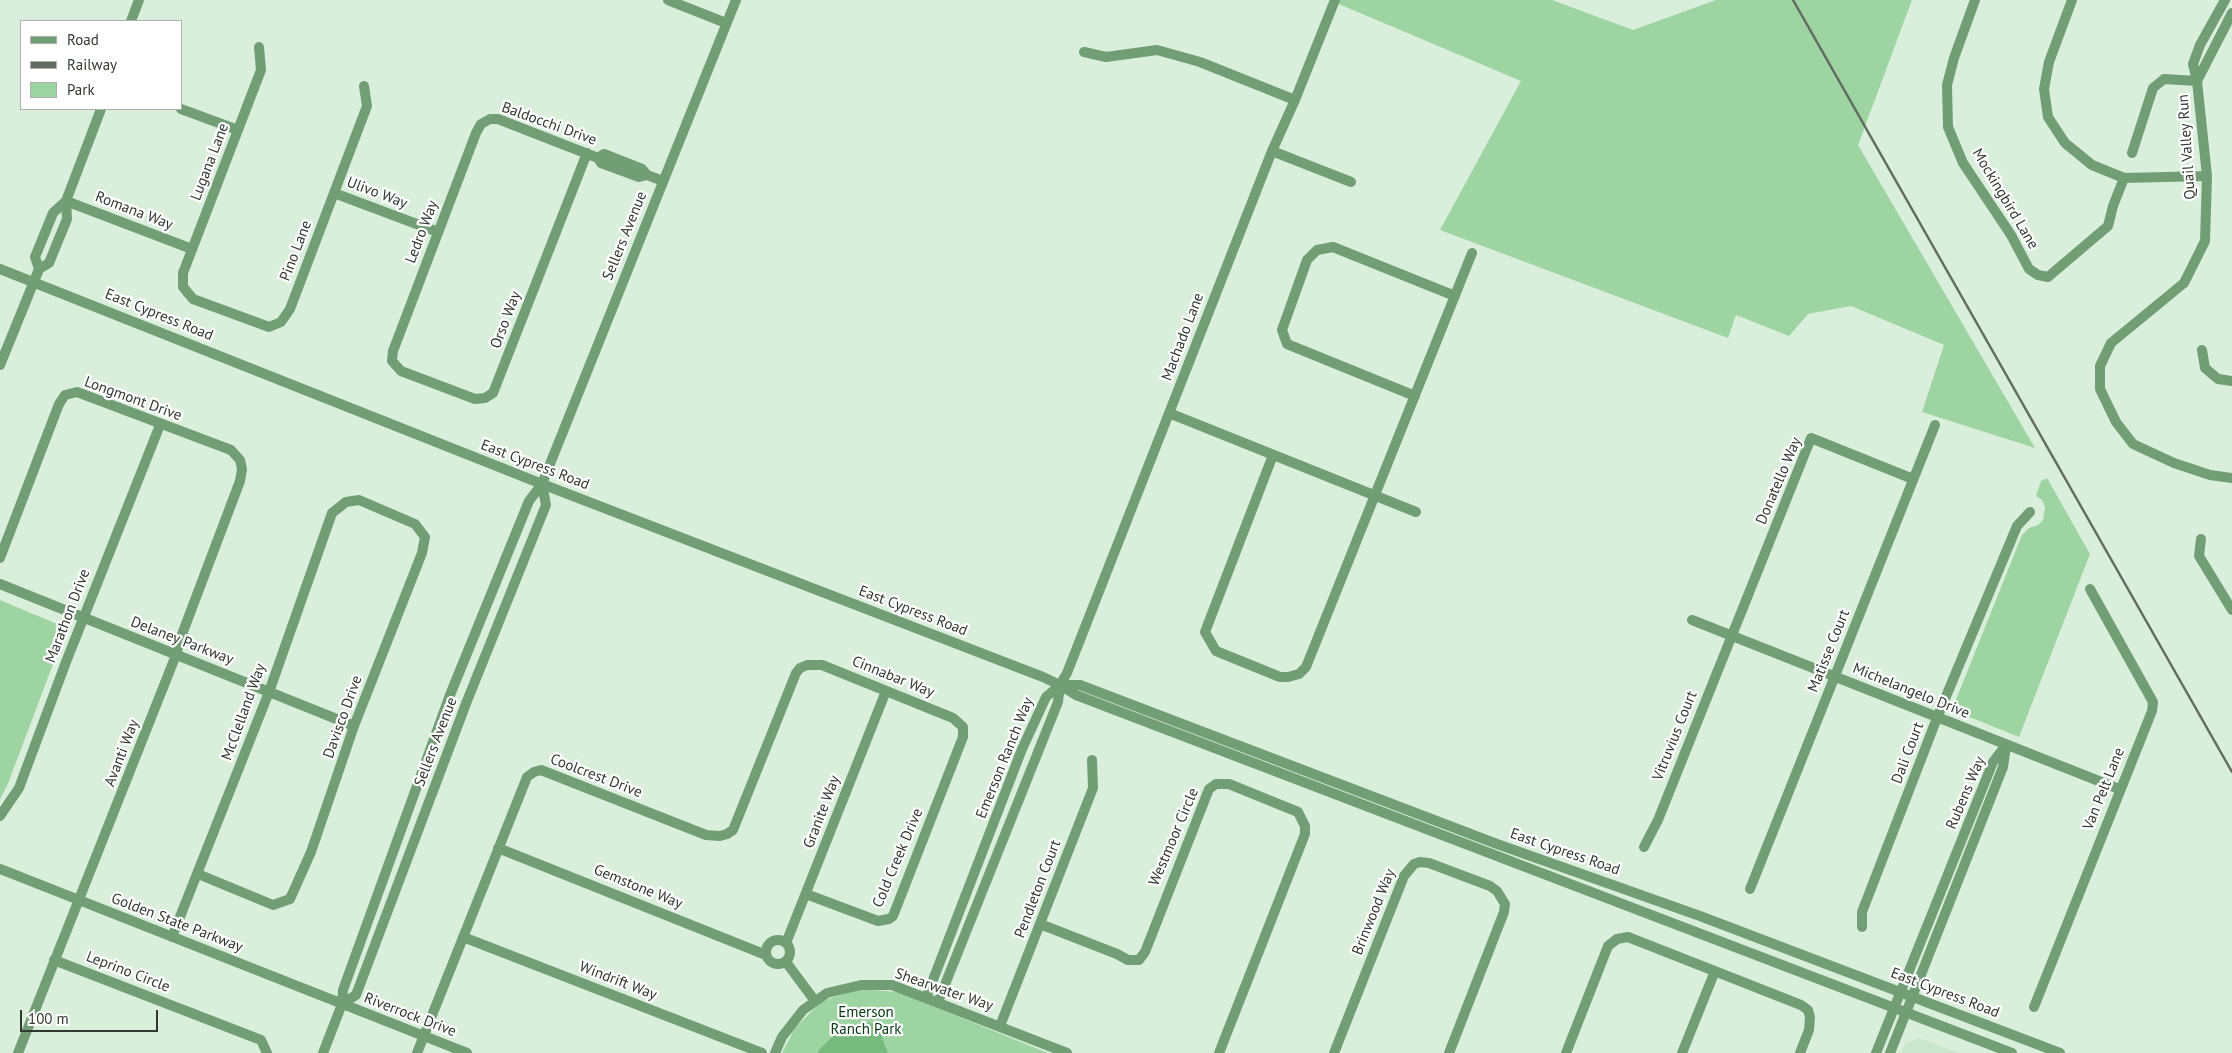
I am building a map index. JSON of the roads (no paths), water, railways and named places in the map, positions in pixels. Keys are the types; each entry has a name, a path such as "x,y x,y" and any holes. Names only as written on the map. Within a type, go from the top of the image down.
{"street":[{"path":"131,20 140,0"},
{"path":"668,0 726,23"},
{"name":"Sellers Avenue","path":"323,1053 342,1004 342,990 450,695 529,501 542,484 736,0"},
{"name":"Machado Lane","path":"1060,685 1067,673 1272,151 1295,100 1335,0"},
{"name":"Mockingbird Lane","path":"1975,0 1954,58 1947,85 1948,127 1964,163 2011,235 2029,269 2038,275 2048,277 2108,226 2113,206 2124,178"},
{"path":"2072,0 2048,62 2044,89 2048,117 2065,143 2092,165 2124,178 2206,176"},
{"name":"Quail Valley Run","path":"2224,3 2200,45 2193,64 2197,81 2206,176 2205,241 2184,283 2111,343 2100,366 2100,389 2116,422 2133,444 2174,463 2210,475 2232,478"},
{"name":"Quail Valley Run","path":"2197,81 2232,13"},
{"name":"Lugana Lane","path":"183,287 183,273 261,70 259,48"},
{"path":"1084,52 1106,57 1156,50 1200,62 1295,100"},
{"path":"2132,153 2154,88 2164,79 2197,81"},
{"name":"Pino Lane","path":"183,287 193,299 269,327 281,322 290,309 367,106 364,86"},
{"path":"182,109 238,130"},
{"path":"39,269 49,263 67,219 66,201 101,110"},
{"name":"Baldocchi Drive","path":"490,119 498,119 598,158 604,154 642,169 647,174 663,181"},
{"name":"Ledro Way","path":"392,361 392,351 476,133 481,124 490,119"},
{"path":"1272,151 1351,182"},
{"name":"Orso Way","path":"392,361 401,371 475,399 485,398 493,392 587,154"},
{"name":"Ulivo Way","path":"334,193 438,232"},
{"path":"0,365 39,269 36,257 53,213 66,201"},
{"name":"Romana Way","path":"66,201 192,249"},
{"path":"1415,396 1287,344 1282,330 1306,260 1317,250 1333,247 1455,296"},
{"path":"1273,454 1205,632 1216,650 1280,677 1299,674 1306,667 1472,253"},
{"name":"East Cypress Road","path":"0,269 542,484 1060,685 1076,695 2012,1053"},
{"path":"2202,350 2205,368 2218,379 2232,381"},
{"name":"Longmont Drive","path":"0,558 59,404 66,395 78,392 160,425 231,450 240,460"},
{"path":"1169,413 1416,512"},
{"name":"Marathon Drive","path":"0,816 19,788 83,619 160,425"},
{"name":"Matisse Court","path":"1750,889 1935,425"},
{"name":"Donatello Way","path":"1732,636 1811,438 1913,479"},
{"name":"Avanti Way","path":"18,1053 54,960 80,901 176,655 181,637 240,481 242,469 240,460"},
{"name":"Sellers Avenue","path":"342,1004 356,995 467,701 546,506 542,484"},
{"name":"Davisco Drive","path":"198,874 273,905 290,899 311,852 354,726 422,554 425,537 415,524 359,500 346,502"},
{"name":"McClelland Way","path":"172,936 269,692 332,513 346,502"},
{"name":"Dali Court","path":"1862,928 1862,912 1937,718 2016,526 2030,512"},
{"path":"2201,539 2199,556 2232,610"},
{"name":"Delaney Parkway","path":"0,584 83,619 354,726"},
{"name":"Van Pelt Lane","path":"2034,1007 2119,789 2152,711 2153,702 2090,589"},
{"name":"Michelangelo Drive","path":"1692,620 2119,789"},
{"name":"Vitruvius Court","path":"1644,847 1658,820 1732,636"},
{"name":"Cinnabar Way","path":"807,664 822,665 953,718 963,727"},
{"name":"Coolcrest Drive","path":"417,1053 524,782 534,772 541,770 706,835 720,836 728,834 733,830 737,821 796,673 807,664"},
{"name":"East Cypress Road","path":"1060,685 1080,684 1497,844 1691,912 2060,1053"},
{"name":"Emerson Ranch Way","path":"926,998 1022,749 1046,697 1060,685"},
{"name":"Emerson Ranch Way","path":"938,1002 1058,702 1060,685"},
{"name":"Granite Way","path":"786,943 886,691"},
{"name":"Cold Creek Drive","path":"806,894 878,921 889,919 893,916 963,737 963,727"},
{"name":"Rubens Way","path":"1906,994 2003,766 2006,745"},
{"name":"Pendleton Court","path":"1000,1026 1093,788 1092,760"},
{"name":"Westmoor Circle","path":"1040,924 1128,960 1139,960 1145,952 1208,789 1216,784 1229,784 1298,812 1306,826 1305,834 1219,1053"},
{"name":"Gemstone Way","path":"498,848 766,955"},
{"name":"Brinwood Way","path":"1334,1053 1404,876 1414,864 1429,862 1490,886 1497,890 1505,904 1504,912 1449,1053"},
{"name":"Golden State Parkway","path":"0,869 342,1004"},
{"name":"Windrift Way","path":"463,937 762,1053"},
{"path":"1566,1053 1603,955 1608,946 1617,939 1628,937 1788,999 1808,1010 1810,1017 1809,1030 1800,1053"},
{"path":"779,940 786,943 790,955 786,962 774,964 766,955 766,948 771,942 779,940"},
{"name":"Leprino Circle","path":"54,960 261,1040 267,1053"},
{"path":"786,962 815,1002"},
{"path":"1682,1053 1716,971"},
{"name":"Shearwater Way","path":"775,1053 782,1037 803,1010 827,993 861,985 892,985 1067,1053"},
{"path":"1876,1053 1894,1008 1906,994"},
{"path":"1890,1053 1905,1012 1906,994"},
{"name":"Riverrock Drive","path":"342,1004 467,1053"}],"railway":[{"path":"1793,0 2232,772"}],"park label":[{"name":"Emerson Ranch Park","path":"866,1022"}]}
